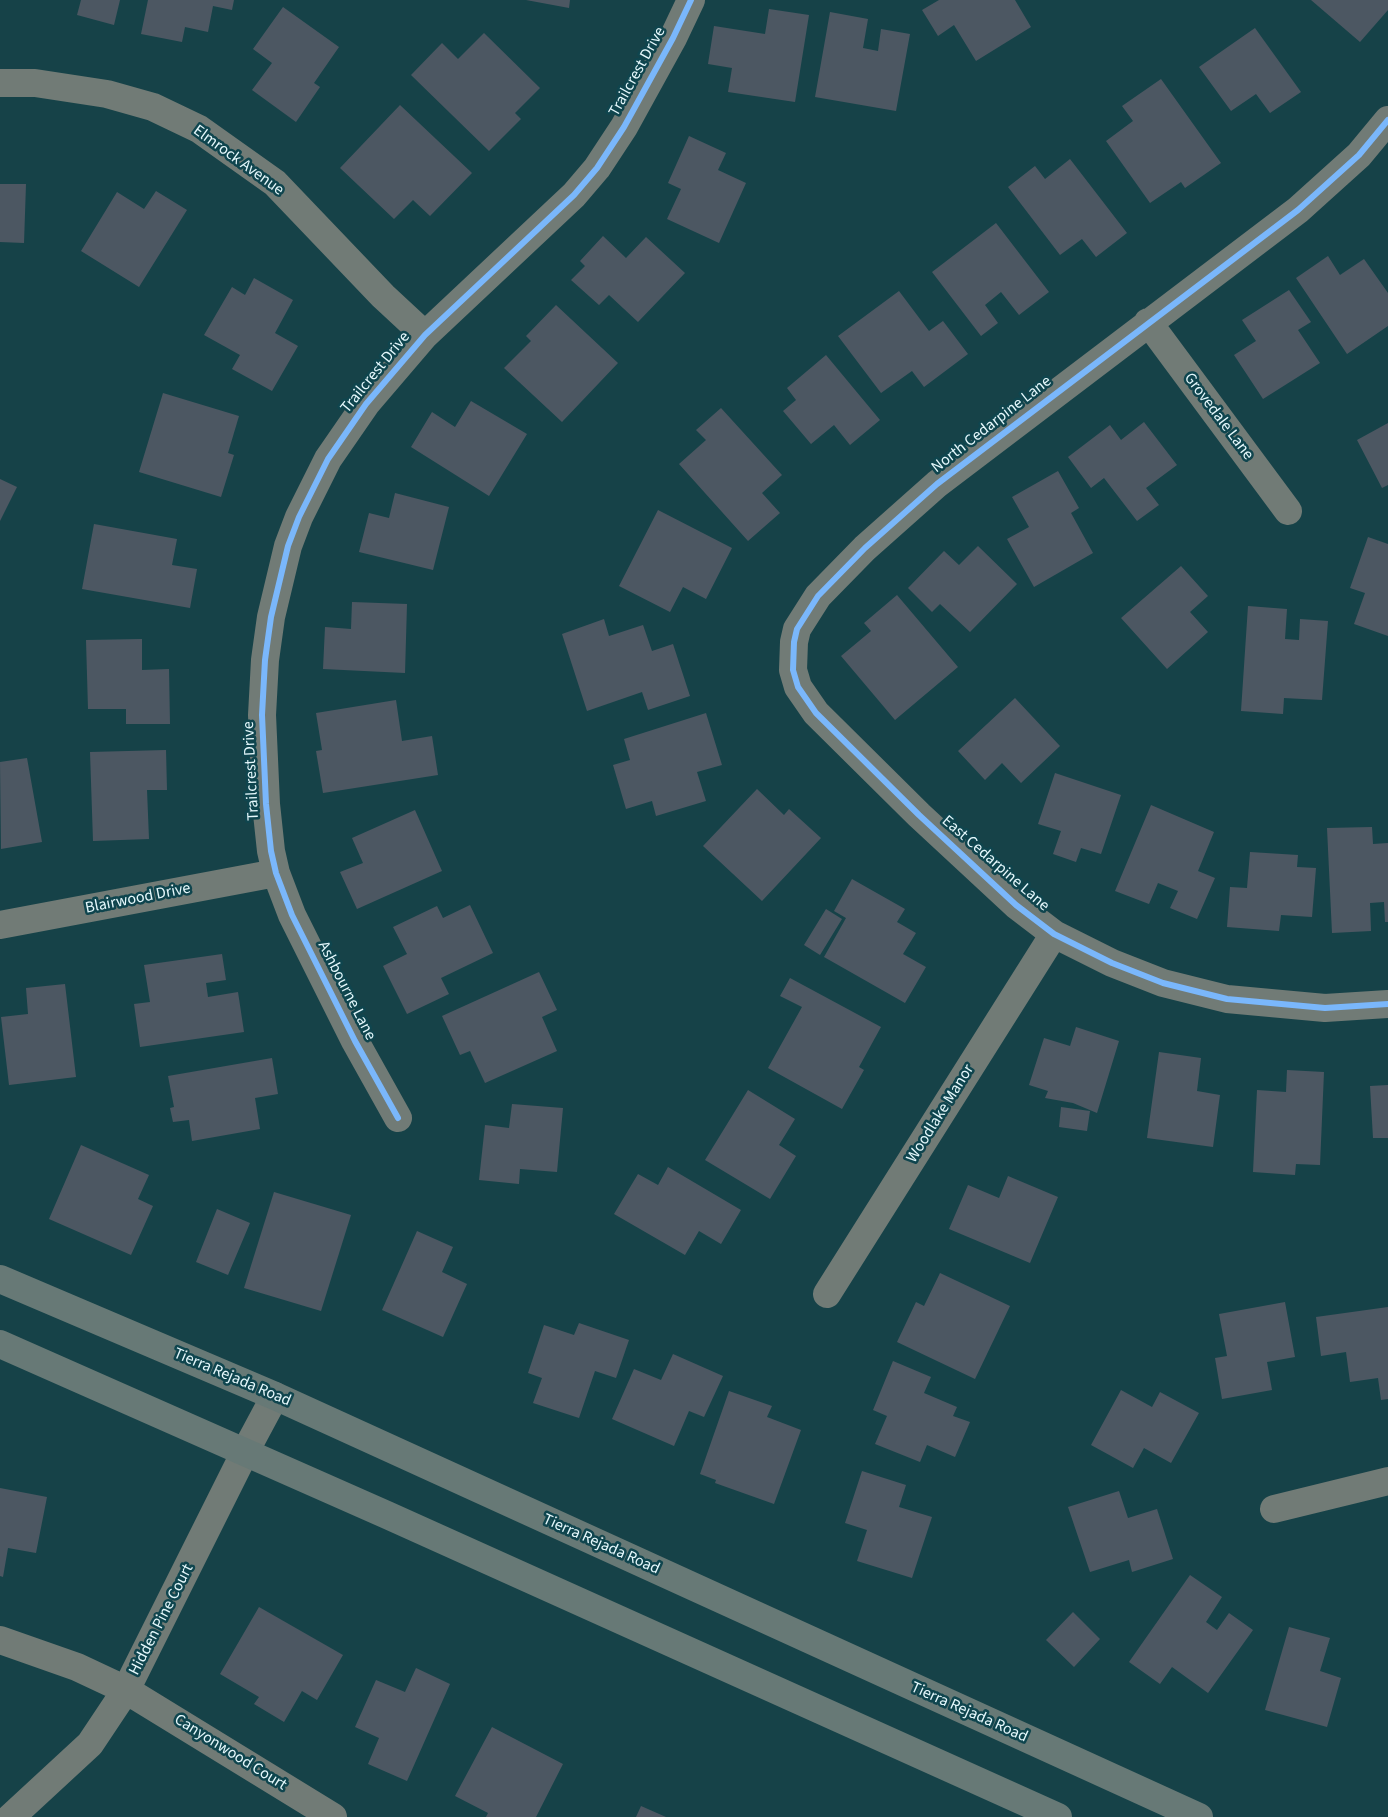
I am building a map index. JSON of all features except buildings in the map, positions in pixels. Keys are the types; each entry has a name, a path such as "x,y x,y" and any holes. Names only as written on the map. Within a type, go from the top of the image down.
{"main road":[{"name":"Tierra Rejada Road","path":"0,1279 275,1396 1199,1817"},
{"path":"0,1344 396,1519 1058,1817"}],"street":[{"name":"Trailcrest Drive","path":"276,873 271,851 266,804 262,715 265,660 271,617 288,546 299,516 328,459 366,404 425,336 574,195 597,168 628,119 673,38 691,0"},
{"name":"Elmrock Avenue","path":"0,83 35,82 107,94 153,107 199,130 274,183 383,296 425,336"},
{"name":"North Cedarpine Lane","path":"906,802 816,713 798,687 793,670 794,642 797,628 818,596 864,548 937,484 1298,210 1359,155 1388,120"},
{"name":"Grovedale Lane","path":"1148,322 1288,511"},
{"name":"East Cedarpine Lane","path":"906,802 1016,905 1054,934 1112,963 1163,983 1227,999 1325,1008 1388,1004"},
{"name":"Blairwood Drive","path":"0,925 276,873"},
{"name":"Ashbourne Lane","path":"276,873 292,915 355,1041 398,1118"},
{"name":"Woodlake Manor","path":"827,1294 1054,934"},
{"name":"Hidden Pine Court","path":"12,1817 90,1744 126,1690 275,1396"},
{"path":"1274,1510 1388,1481"},
{"name":"Canyonwood Court","path":"0,1640 77,1667 126,1690 333,1817"}],"cycle path":[{"path":"398,1118 355,1041 292,915 276,873 271,851 266,804 262,715 265,660 271,617 288,546 299,517 328,459 366,404 425,335 574,195 597,168 624,127 673,38 691,0"},
{"path":"1388,120 1359,155 1298,210 937,484 865,548 818,596 797,629 794,642 793,670 798,687 816,713 919,815 1016,905 1054,934 1112,963 1163,983 1227,999 1325,1008 1388,1004"}]}
